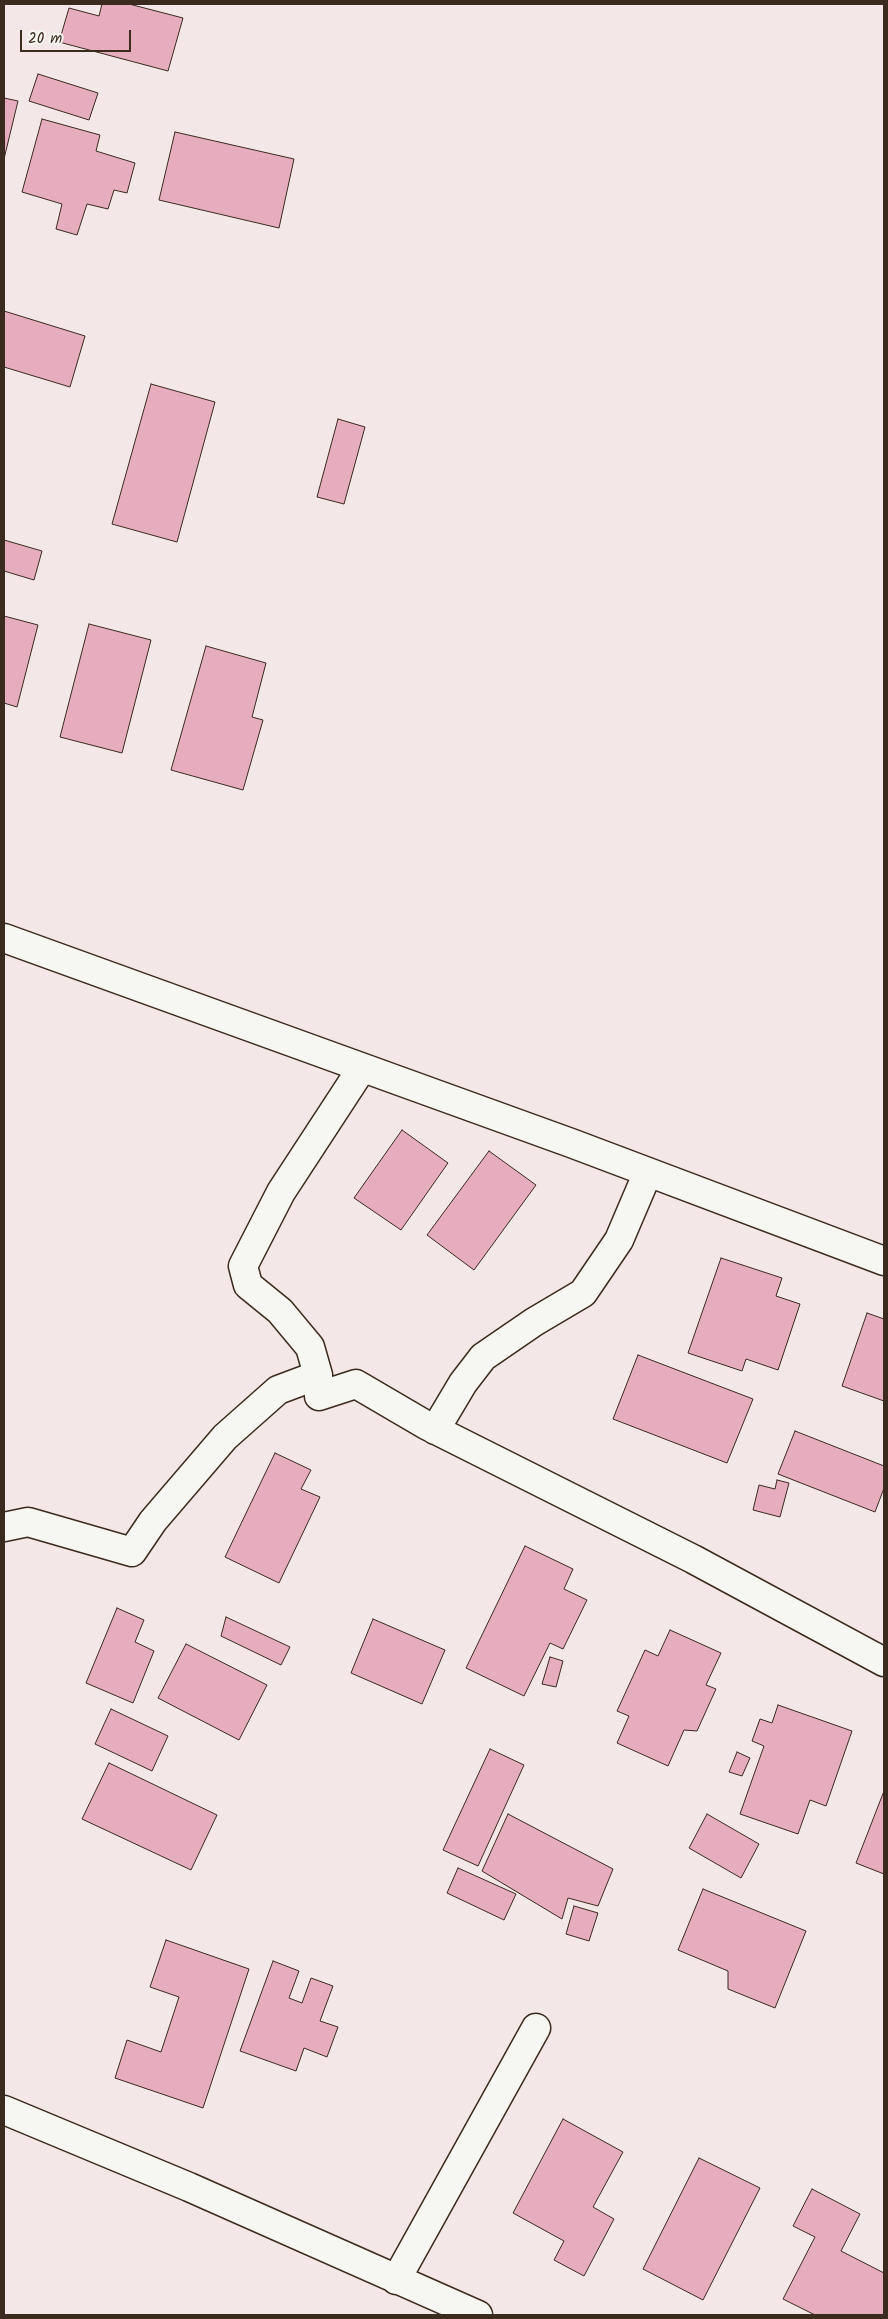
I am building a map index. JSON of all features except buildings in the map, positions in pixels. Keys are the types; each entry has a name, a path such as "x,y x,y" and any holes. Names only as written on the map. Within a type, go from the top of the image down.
{"street":[{"path":"4,938 648,1172 884,1261"},
{"path":"362,1068 280,1192 243,1266 248,1285 280,1311 310,1347 318,1374 319,1396 356,1384 435,1430 693,1559 884,1662"},
{"path":"435,1430 463,1383 483,1357 534,1322 583,1293 619,1240 648,1172"},
{"path":"4,1527 28,1522 132,1552 153,1521 225,1437 278,1390 318,1374"},
{"path":"396,2280 536,2028"},
{"path":"4,2110 189,2187 396,2280 427,2305 478,2315"}]}
